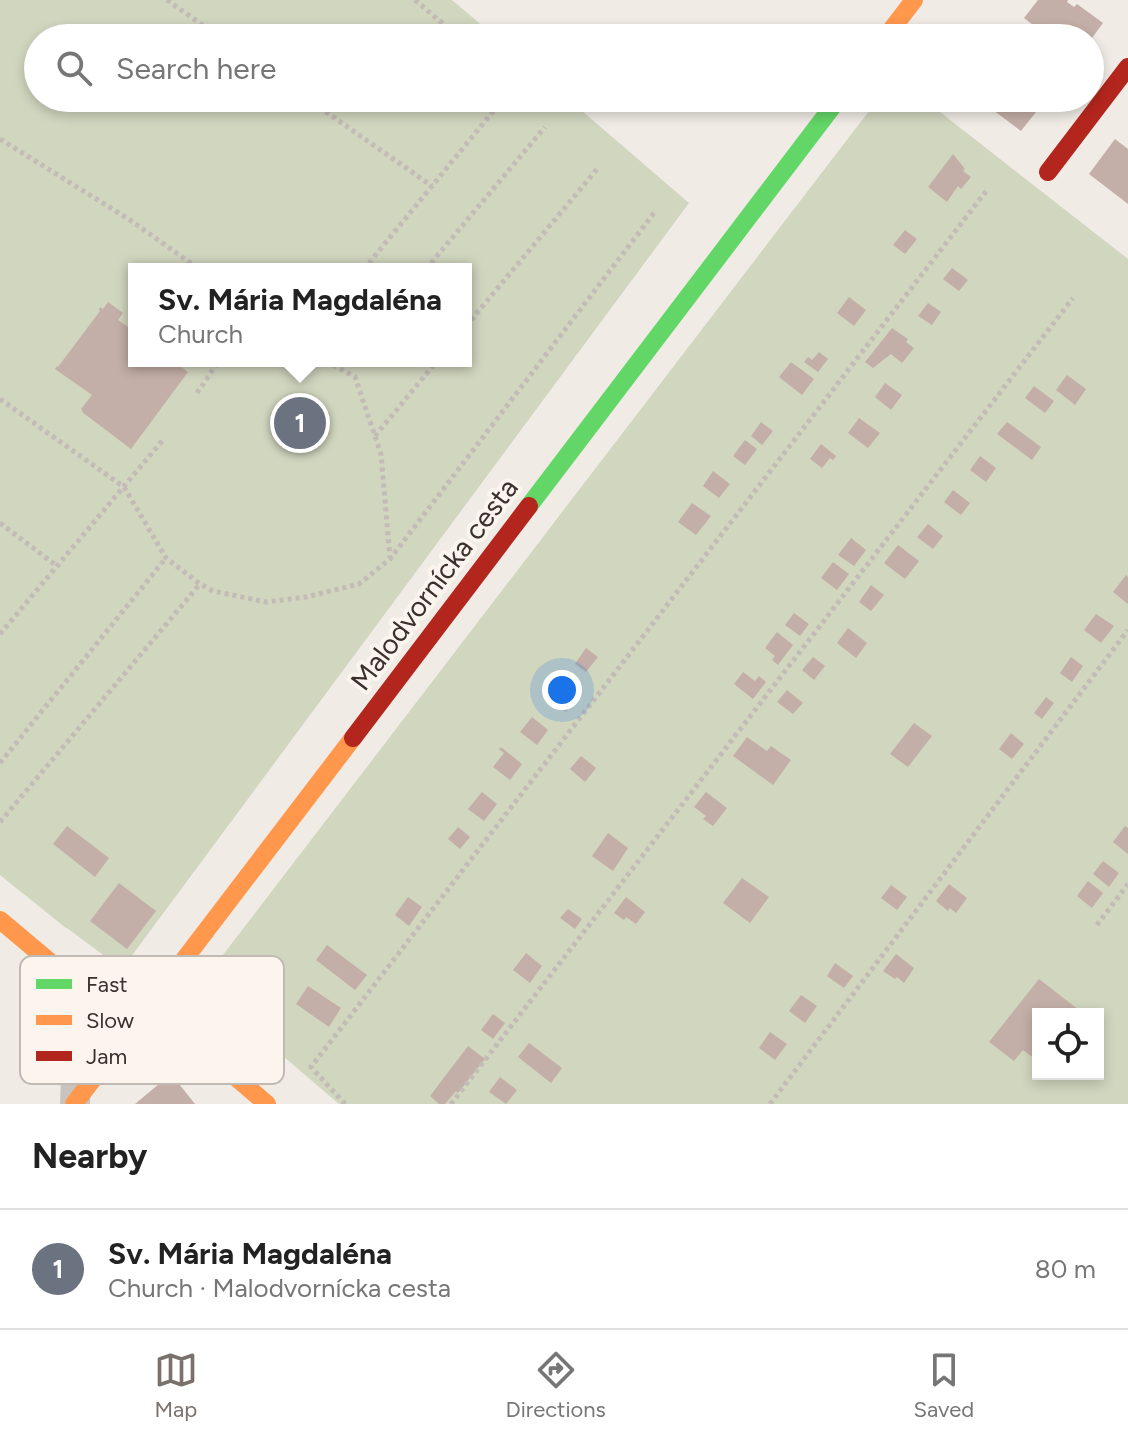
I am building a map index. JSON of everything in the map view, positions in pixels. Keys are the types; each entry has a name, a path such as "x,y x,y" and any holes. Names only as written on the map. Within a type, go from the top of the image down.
{"street":[{"path":"896,24 914,0"},
{"path":"1104,105 1124,81"},
{"name":"Malodvornícka cesta","path":"188,956 828,112"},
{"path":"1048,172 1098,112"},
{"path":"0,920 43,956"},
{"path":"75,1104 76,1084"},
{"name":"Malodvornícka cesta","path":"75,1104 90,1084"},
{"path":"244,1084 267,1104"}],"path":[{"path":"167,0 201,24"},
{"path":"415,0 443,24"},
{"path":"326,112 432,186"},
{"path":"369,263 493,112"},
{"path":"431,263 545,127"},
{"path":"0,139 130,220 191,263"},
{"path":"472,319 598,168"},
{"path":"345,1104 311,1067 987,190"},
{"path":"0,399 124,487 166,558 213,591 266,602 306,597 359,584 390,559 654,213"},
{"path":"451,1104 1073,298"},
{"path":"197,393 215,367"},
{"path":"337,367 355,377 381,454 390,559"},
{"path":"375,436 432,367"},
{"path":"0,634 162,441"},
{"path":"0,523 57,566"},
{"path":"0,763 166,558"},
{"path":"0,822 200,584"},
{"path":"770,1104 1128,630"},
{"path":"1097,925 1128,884"}],"green space":[{"path":"0,0 452,0 480,24 24,24 24,112 583,112 689,203 132,956 104,956 0,875"},
{"path":"868,112 940,112 1128,259 1128,1104 339,1104 284,1057 284,956 222,956"}],"building":[{"path":"1038,0 1068,0 1074,7 1077,4 1103,23 1032,24 1024,18"},
{"path":"996,112 1036,112 1021,131"},
{"path":"1115,139 1128,149 1128,204 1089,174"},
{"path":"953,154 965,169 963,171 971,177 961,189 958,186 947,202 928,187"},
{"path":"905,230 917,239 905,254 893,245"},
{"path":"952,268 968,280 959,291 943,279"},
{"path":"849,297 866,310 854,326 837,313"},
{"path":"108,302 123,313 118,320 128,327 128,367 181,367 188,372 131,449 82,412 92,395 55,369 100,307 103,309"},
{"path":"928,303 941,312 932,325 918,316"},
{"path":"892,328 908,339 906,342 914,348 902,363 891,354 873,368 865,362"},
{"path":"819,352 828,359 818,372 804,362 808,357 812,360"},
{"path":"791,362 814,379 802,395 779,377"},
{"path":"1067,375 1086,389 1075,405 1056,390"},
{"path":"885,383 902,395 891,410 875,397"},
{"path":"1034,386 1054,401 1045,413 1025,398"},
{"path":"859,418 880,433 868,448 848,433"},
{"path":"761,422 773,431 762,445 751,436"},
{"path":"1007,422 1041,447 1032,460 997,434"},
{"path":"745,440 757,449 745,465 733,456"},
{"path":"821,444 836,456 822,468 810,459"},
{"path":"980,456 996,468 986,482 970,470"},
{"path":"713,471 730,484 719,498 703,486"},
{"path":"953,490 970,503 961,515 944,502"},
{"path":"692,503 711,516 696,535 678,522"},
{"path":"928,524 943,536 933,549 917,537"},
{"path":"851,538 866,550 854,566 838,555"},
{"path":"898,545 919,561 905,579 884,563"},
{"path":"833,562 849,574 837,590 821,578"},
{"path":"1126,575 1128,577 1128,604 1113,592"},
{"path":"871,585 884,595 871,611 859,602"},
{"path":"794,613 809,624 800,636 785,625"},
{"path":"1096,614 1114,626 1101,643 1084,630"},
{"path":"848,628 867,643 856,658 837,643"},
{"path":"777,632 793,645 778,665 772,660 775,656 765,648"},
{"path":"586,648 598,657 586,672 575,664"},
{"path":"813,657 825,666 814,680 802,670"},
{"path":"1071,657 1083,666 1072,682 1060,673"},
{"path":"743,672 755,681 759,676 766,682 753,699 734,684"},
{"path":"563,680 580,692 566,712 548,700"},
{"path":"787,690 803,703 793,714 777,702"},
{"path":"1046,697 1054,703 1042,719 1034,713"},
{"path":"532,717 548,730 537,745 520,732"},
{"path":"914,723 932,736 908,767 890,754"},
{"path":"1011,733 1024,744 1012,759 999,749"},
{"path":"747,737 767,751 771,746 791,760 773,785 733,756"},
{"path":"501,747 522,764 510,780 493,767 504,753 499,749"},
{"path":"581,756 596,768 585,782 570,769"},
{"path":"482,792 497,804 484,821 468,809"},
{"path":"706,792 727,808 713,826 694,807"},
{"path":"67,826 109,858 95,877 53,844"},
{"path":"1125,826 1128,828 1128,854 1113,842"},
{"path":"458,827 470,837 460,849 448,839"},
{"path":"608,833 628,848 613,871 592,856"},
{"path":"1103,861 1119,873 1109,887 1093,874"},
{"path":"742,878 769,897 750,923 723,903"},
{"path":"1088,881 1103,893 1092,908 1077,896"},
{"path":"119,883 156,911 127,949 90,921"},
{"path":"949,884 967,898 956,913 950,908 948,911 936,901"},
{"path":"891,885 907,897 897,910 881,898"},
{"path":"408,897 422,907 409,926 395,915"},
{"path":"626,897 645,912 636,924 614,913"},
{"path":"568,909 582,919 575,929 560,918"},
{"path":"327,945 367,975 355,990 316,960"},
{"path":"526,953 542,966 530,983 513,970"},
{"path":"896,954 914,968 904,983 883,971"},
{"path":"835,963 853,976 844,988 827,976"},
{"path":"1039,979 1076,1008 1032,1008 1032,1057 1023,1050 1014,1061 989,1042"},
{"path":"308,986 341,1008 329,1027 296,1004"},
{"path":"801,995 817,1006 805,1023 789,1011"},
{"path":"493,1014 505,1023 493,1039 481,1030"},
{"path":"770,1032 787,1044 775,1060 759,1048"},
{"path":"529,1043 562,1068 551,1083 518,1057"},
{"path":"468,1046 485,1059 458,1093 456,1091 445,1104 439,1104 430,1096"},
{"path":"500,1077 517,1090 506,1104 489,1092"},
{"path":"159,1084 179,1084 195,1104 135,1104"}],"traffic: fast":[{"path":"529,506 828,112"}],"traffic: slow":[{"path":"896,24 914,0"},
{"path":"187,956 353,738"},
{"path":"0,920 43,956"},
{"path":"74,1104 89,1084"},
{"path":"244,1084 267,1104"}],"traffic: jam":[{"path":"1104,98 1128,67"},
{"path":"1048,172 1094,112"},
{"path":"353,738 529,506"}],"place":[{"name":"Sv. Mária Magdaléna","path":"300,423"}]}
